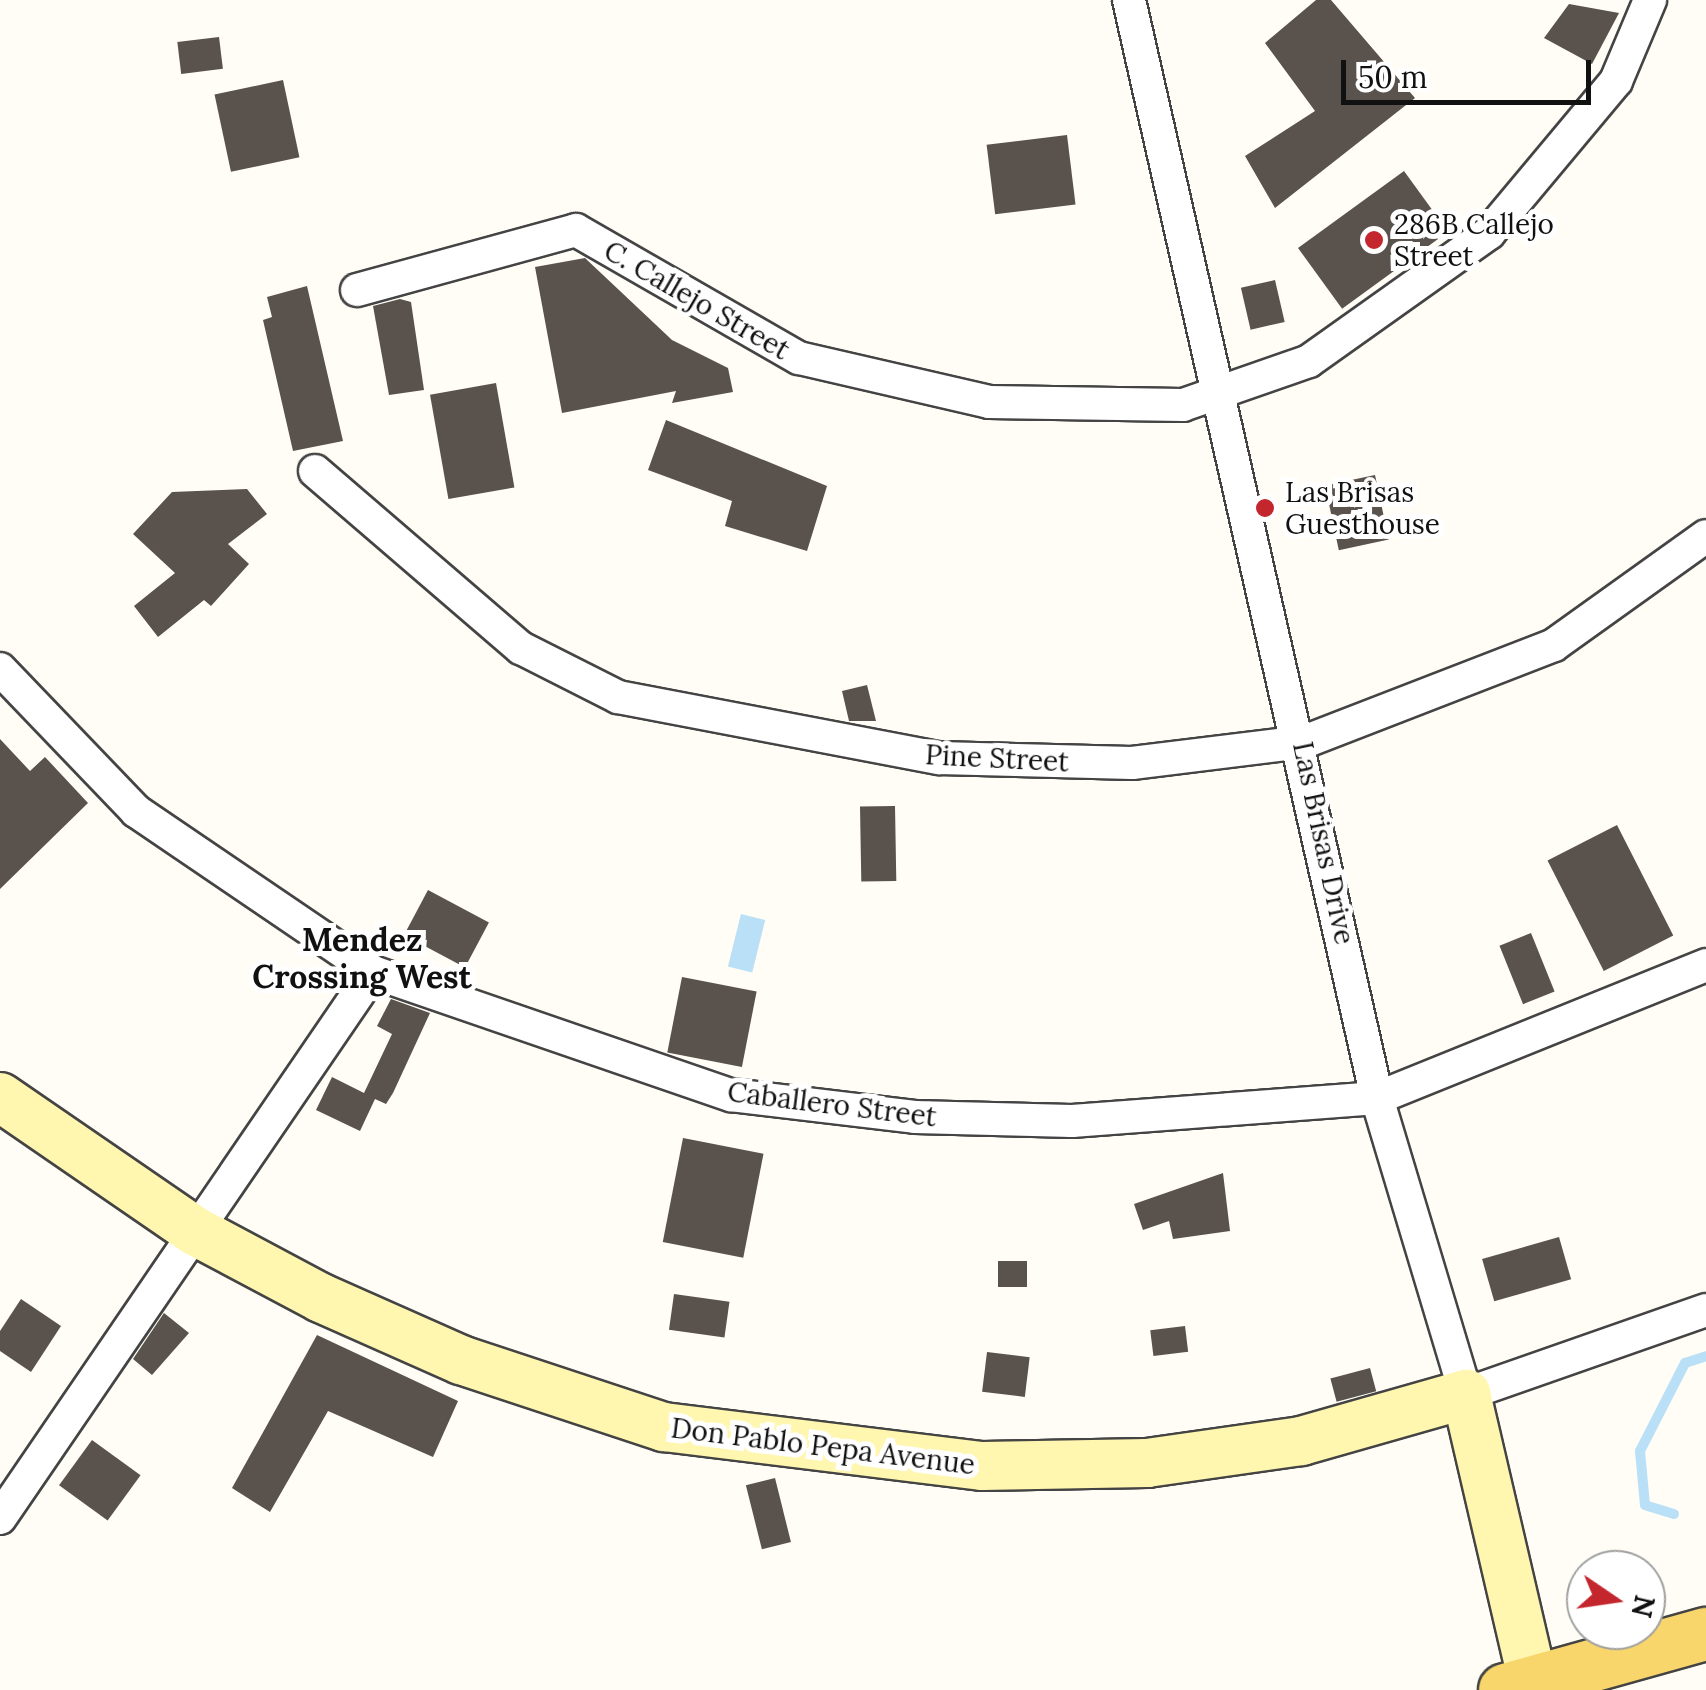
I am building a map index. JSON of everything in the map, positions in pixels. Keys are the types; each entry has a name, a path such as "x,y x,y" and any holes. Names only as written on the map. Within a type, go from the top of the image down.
{"main road":[{"path":"1525,1687 1706,1634"}],"street":[{"name":"Las Brisas Drive","path":"1128,0 1218,396 1304,742 1378,1098 1466,1394 1525,1687"},
{"name":"C. Callejo Street","path":"357,290 576,230 799,358 989,402 1183,405 1218,396 1309,361 1489,233 1616,81 1650,0"},
{"name":"Pine Street","path":"315,471 520,648 618,698 939,758 1132,763 1304,742 1554,645 1706,536"},
{"name":"Caballero Street","path":"0,669 136,810 373,972 730,1095 915,1117 1072,1121 1378,1098 1706,965"},
{"path":"0,1518 373,972"},
{"name":"Don Pablo Pepa Avenue","path":"0,1097 195,1231 384,1328 579,1404 782,1446 982,1466 1147,1463 1300,1440 1466,1394 1706,1310"}],"water":[{"path":"741,914 765,920 752,972 728,966"}],"building":[{"path":"1316,0 1331,0 1415,98 1275,208 1245,156 1315,111 1265,43"},
{"path":"1569,4 1619,13 1592,64 1544,38"},
{"path":"219,37 223,69 181,74 177,42"},
{"path":"283,80 299,157 231,172 215,95"},
{"path":"1067,135 1076,204 995,214 987,145"},
{"path":"1404,171 1448,232 1342,309 1298,248"},
{"path":"585,258 672,340 728,368 733,392 672,403 676,391 562,413 535,267"},
{"path":"1275,280 1285,322 1251,330 1241,288"},
{"path":"307,286 343,441 293,451 263,320 272,317 267,297"},
{"path":"400,299 411,302 424,390 389,395 373,306"},
{"path":"496,383 514,487 448,499 430,395"},
{"path":"666,420 827,486 807,551 725,526 732,501 648,470"},
{"path":"1375,475 1389,540 1339,550 1325,486"},
{"path":"247,489 267,514 228,544 249,564 211,606 204,600 158,637 134,606 175,573 133,534 172,492"},
{"path":"867,685 876,721 849,721 842,691"},
{"path":"0,739 30,771 45,757 88,803 0,889"},
{"path":"895,806 896,881 861,882 860,807"},
{"path":"1617,825 1673,935 1604,971 1548,860"},
{"path":"428,890 489,922 465,967 404,935"},
{"path":"1531,933 1555,991 1523,1004 1499,946"},
{"path":"682,977 757,992 742,1067 667,1053"},
{"path":"391,999 430,1013 393,1093 386,1104 375,1099 360,1131 316,1110 332,1077 364,1093 392,1034 377,1026"},
{"path":"683,1138 763,1154 743,1258 663,1242"},
{"path":"1223,1173 1230,1231 1173,1239 1169,1221 1143,1230 1134,1204"},
{"path":"1559,1237 1571,1279 1494,1301 1482,1259"},
{"path":"998,1261 1027,1261 1027,1287 998,1287"},
{"path":"674,1294 729,1302 724,1337 669,1330"},
{"path":"21,1299 61,1326 31,1372 0,1351 0,1331"},
{"path":"164,1313 189,1333 152,1375 133,1359"},
{"path":"1185,1326 1188,1352 1153,1356 1150,1330"},
{"path":"317,1335 458,1401 433,1457 328,1411 270,1512 232,1488"},
{"path":"987,1352 1030,1357 1025,1397 982,1392"},
{"path":"1370,1368 1376,1391 1337,1402 1330,1379"},
{"path":"92,1440 141,1475 108,1521 59,1485"},
{"path":"775,1478 791,1542 762,1549 746,1485"}],"waterway":[{"path":"1674,1514 1645,1505 1640,1451 1685,1363 1706,1356"}],"place":[{"name":"286B Callejo Street","path":"1374,240"},
{"name":"Las Brisas Guesthouse","path":"1265,508"}],"district":[{"name":"Mendez Crossing West","path":"362,960"}]}
